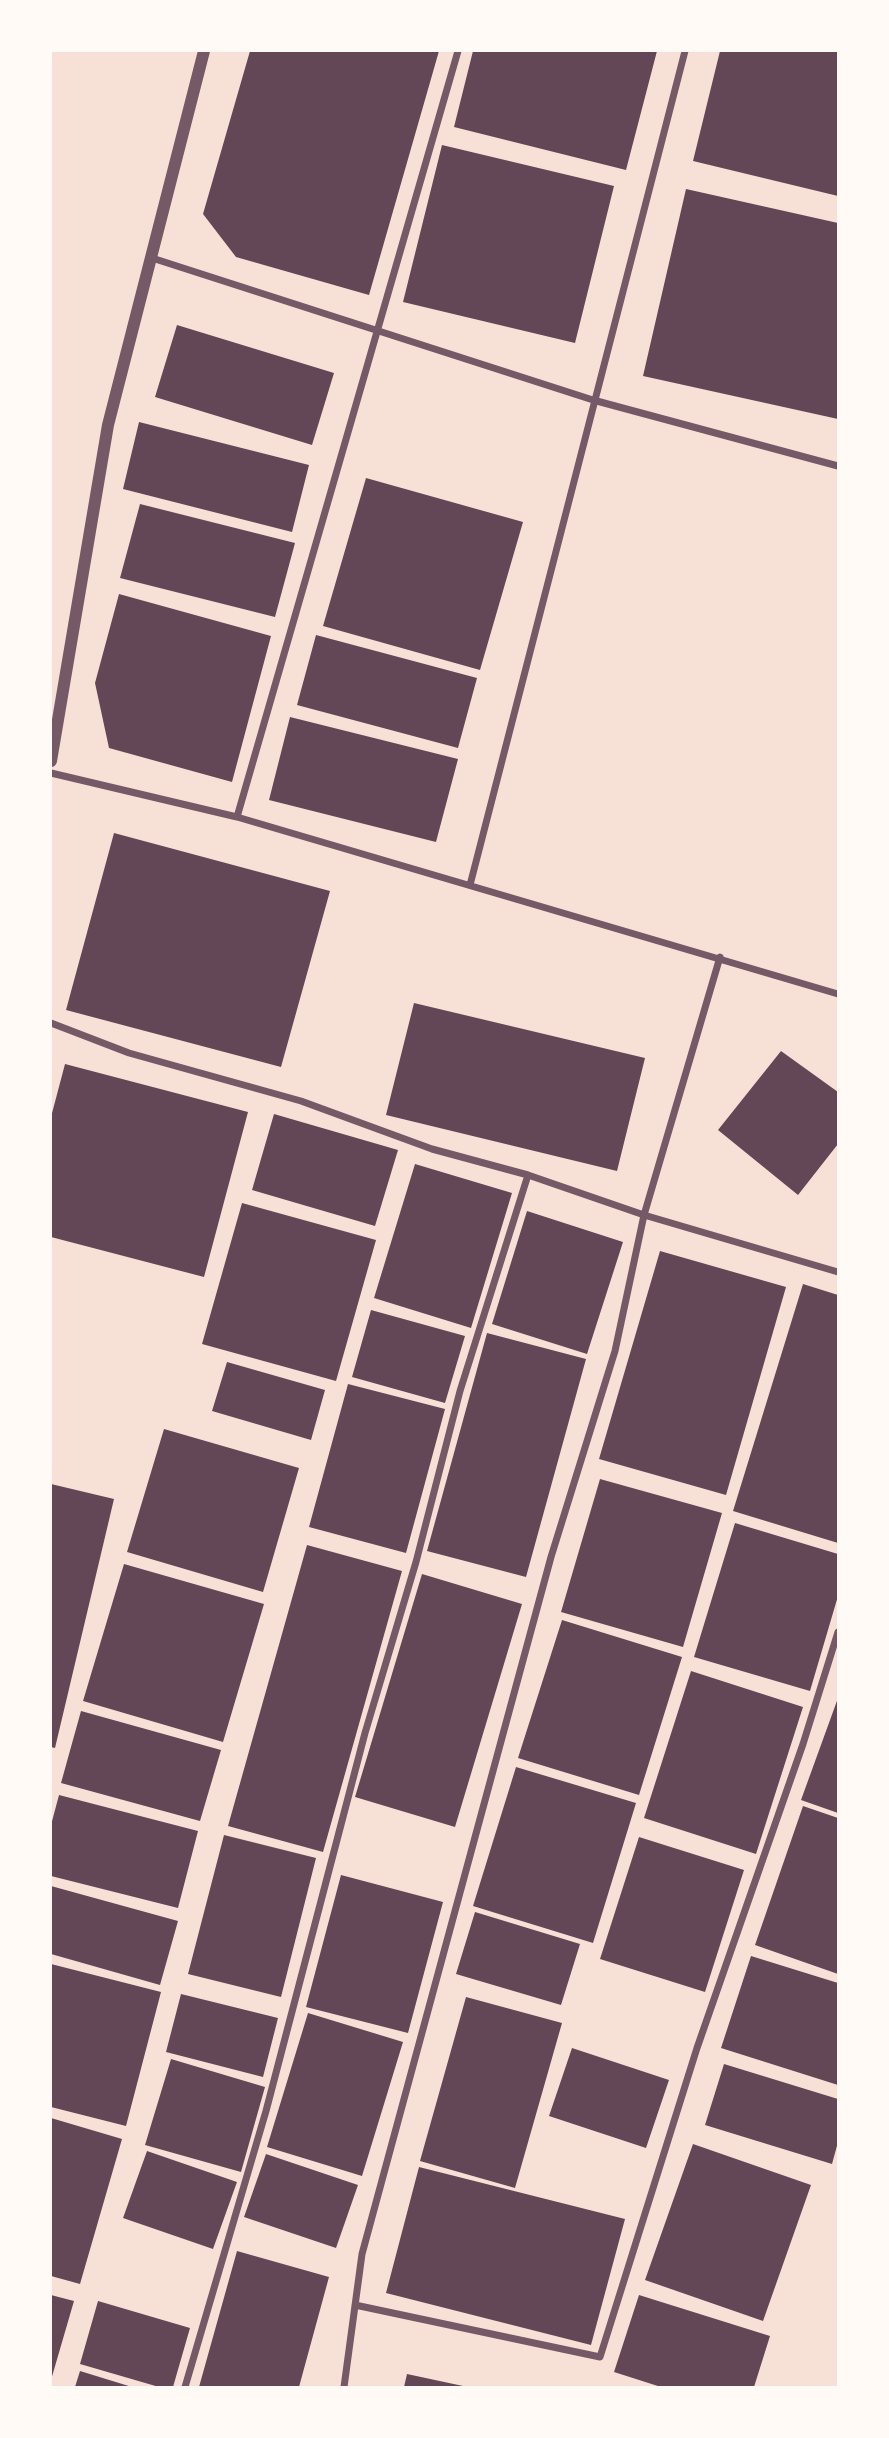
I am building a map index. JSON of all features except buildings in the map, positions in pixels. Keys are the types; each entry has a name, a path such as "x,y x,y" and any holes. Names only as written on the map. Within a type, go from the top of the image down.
{"street":[{"path":"51,761 108,425 204,51"},
{"path":"237,817 458,51"},
{"path":"470,884 685,51"},
{"path":"152,258 593,400 838,466"},
{"path":"51,773 237,817 720,957 838,994"},
{"path":"344,2387 362,2254 551,1557 615,1351 645,1214 720,957"},
{"path":"51,1023 129,1052 301,1101 432,1149 528,1175 645,1214 838,1272"},
{"path":"184,2387 267,2111 365,1733 416,1562 460,1391 528,1175"},
{"path":"355,2305 600,2357 696,2048 803,1744 838,1632"}]}
